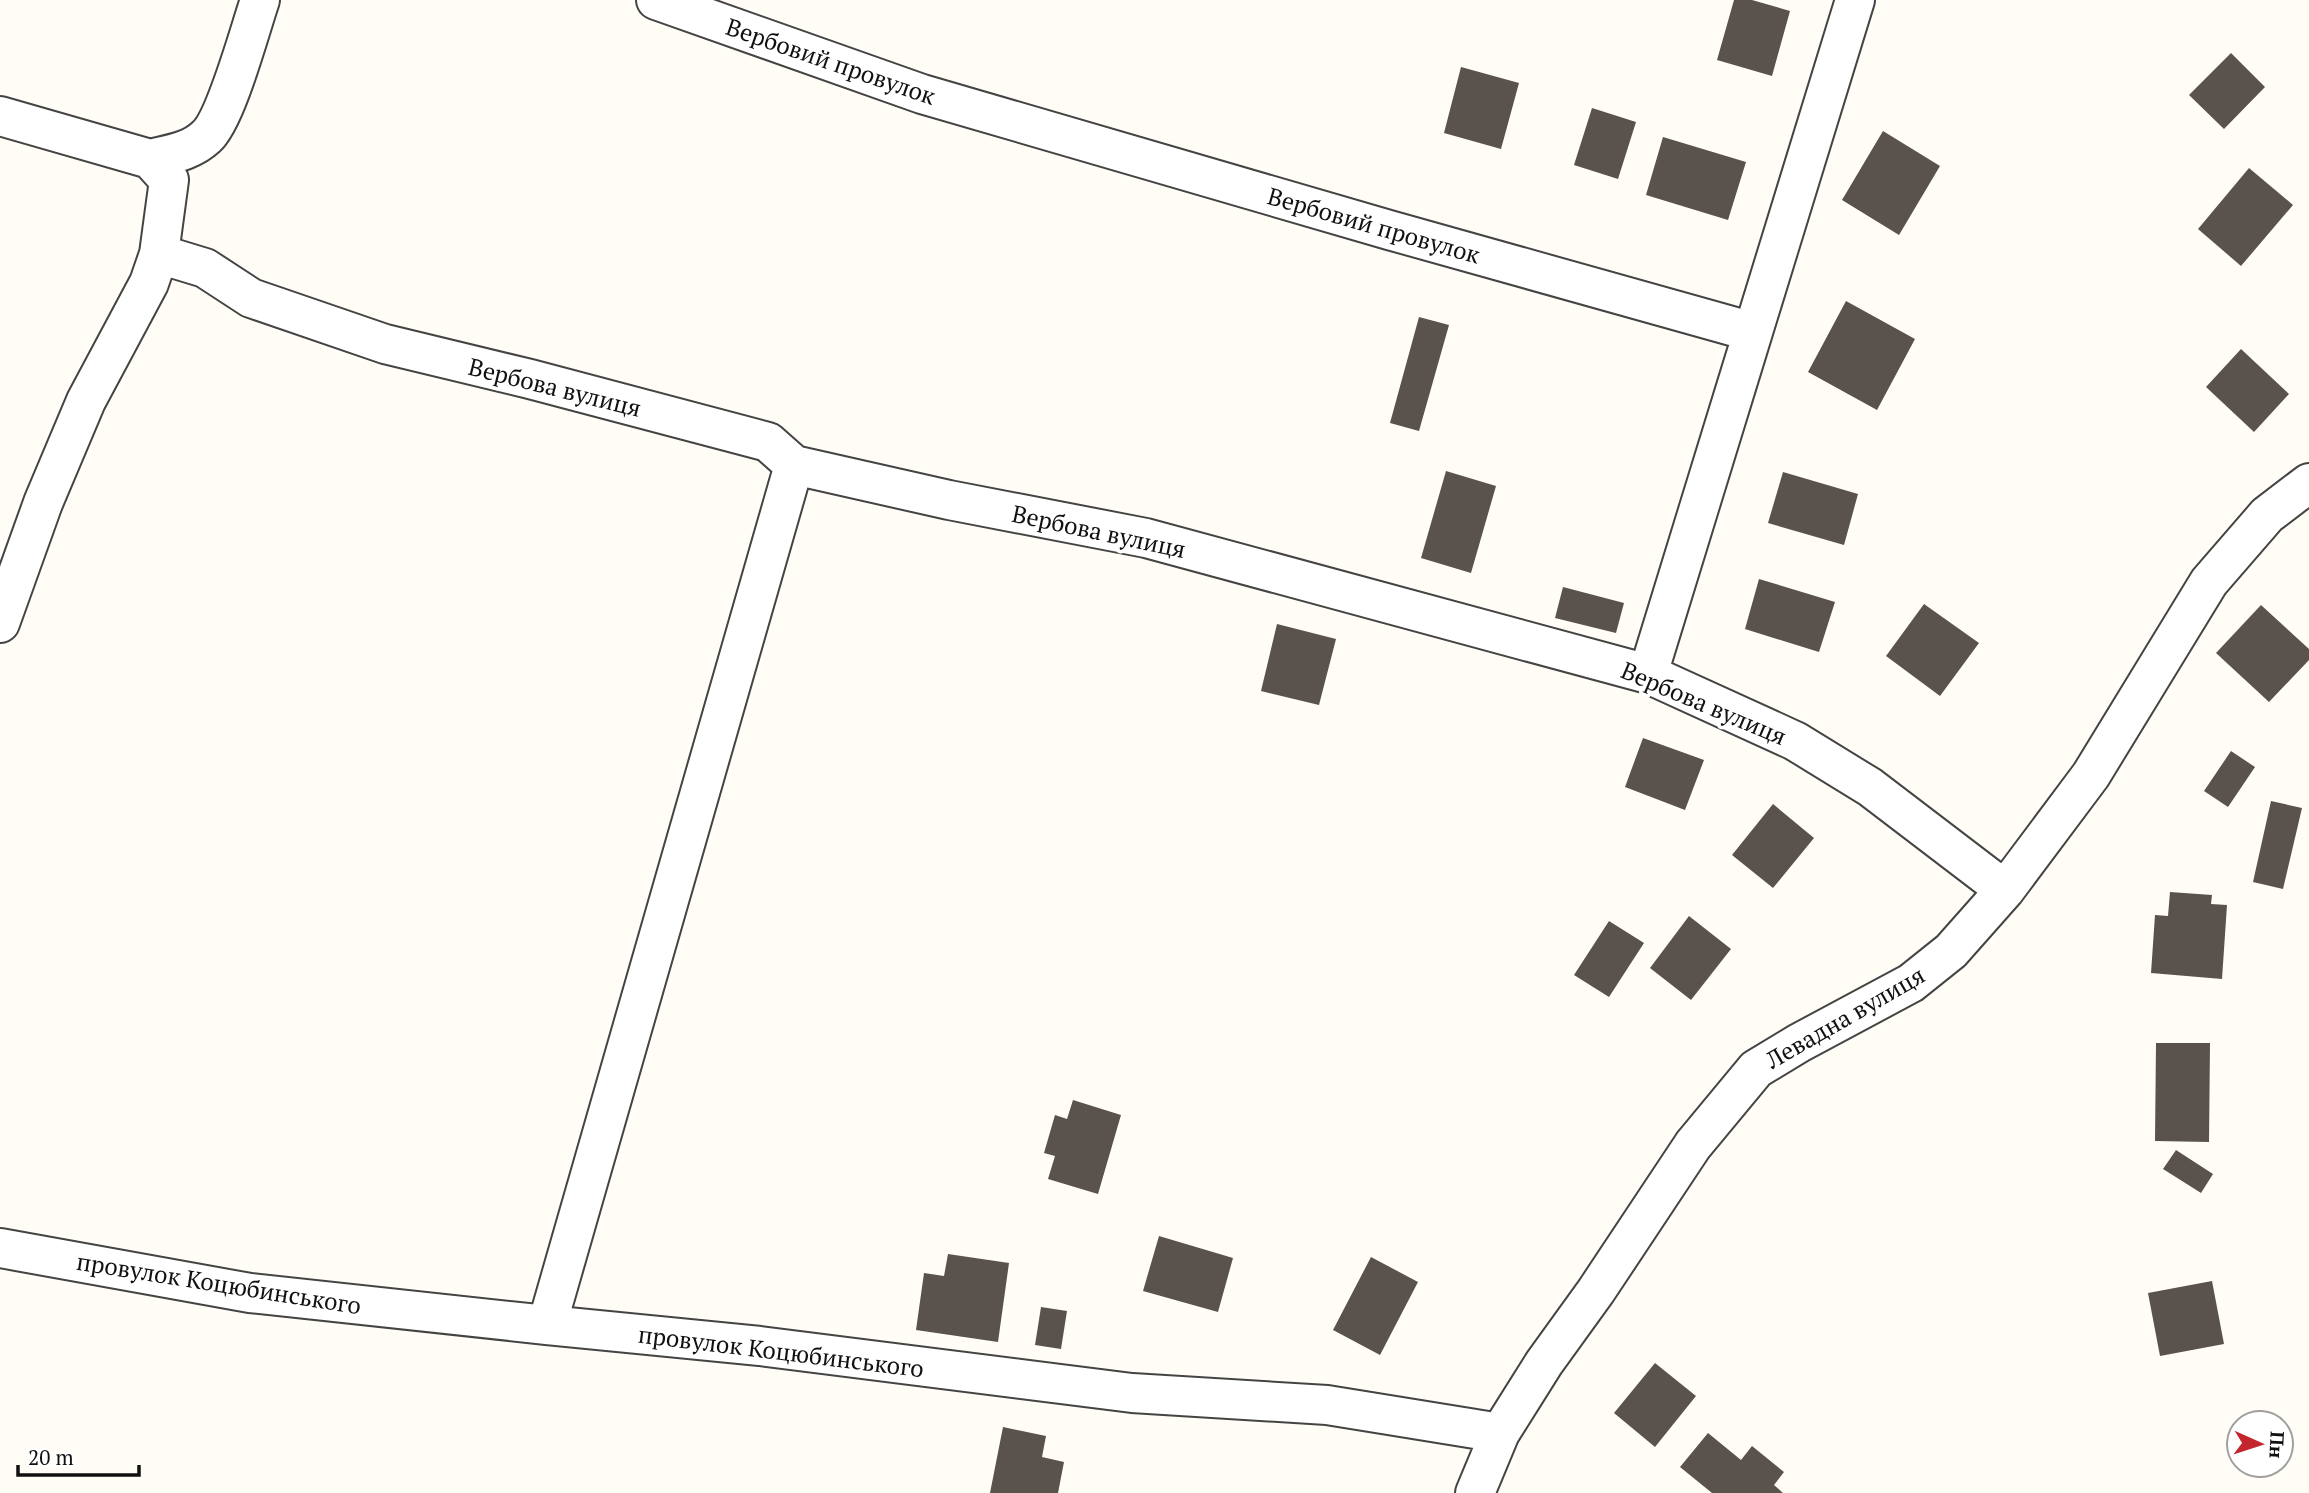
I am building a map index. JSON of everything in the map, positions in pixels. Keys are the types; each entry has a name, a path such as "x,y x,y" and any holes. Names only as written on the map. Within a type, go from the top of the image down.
{"street":[{"path":"0,117 150,159 184,151 208,136 226,104 260,0"},
{"name":"Вербовий провулок","path":"656,0 922,94 1389,230 1753,331"},
{"path":"1648,674 1856,0"},
{"path":"0,623 43,502 86,401 149,283 159,254 169,180 150,159"},
{"name":"Вербова вулиця","path":"159,254 205,268 251,298 385,344 768,442 794,466 949,500 1146,538 1648,674 1795,741 1870,787 2005,890"},
{"path":"547,1325 794,466"},
{"name":"Левадна вулиця","path":"1500,1433 1544,1363 1596,1291 1693,1144 1756,1069 1911,982 1951,951 2005,890 2091,775 2209,582 2267,515 2309,483"},
{"name":"провулок Коцюбинського","path":"0,1248 250,1293 760,1346 1132,1393 1327,1405 1500,1433"},
{"path":"1475,1493 1500,1433"}],"building":[{"path":"1734,0 1752,0 1790,11 1772,76 1717,60"},
{"path":"2231,53 2265,87 2224,129 2189,95"},
{"path":"1461,67 1519,83 1501,149 1444,133"},
{"path":"1592,108 1636,122 1618,179 1574,165"},
{"path":"1883,131 1940,166 1899,235 1842,200"},
{"path":"1663,137 1746,162 1728,220 1646,195"},
{"path":"2249,168 2293,205 2241,266 2198,229"},
{"path":"1846,301 1915,339 1877,410 1808,372"},
{"path":"1419,317 1449,325 1419,431 1390,423"},
{"path":"2241,349 2289,394 2254,432 2206,387"},
{"path":"1446,471 1496,486 1471,573 1421,558"},
{"path":"1783,472 1858,494 1844,545 1768,523"},
{"path":"1759,579 1835,602 1819,652 1745,629"},
{"path":"1563,587 1624,603 1616,633 1555,618"},
{"path":"1924,604 1979,643 1940,696 1886,656"},
{"path":"2261,605 2309,649 2309,660 2269,702 2216,653"},
{"path":"1277,624 1336,639 1319,705 1261,691"},
{"path":"1643,738 1704,760 1685,810 1625,787"},
{"path":"2231,751 2255,767 2228,807 2204,791"},
{"path":"2271,801 2302,808 2283,889 2253,882"},
{"path":"1773,804 1814,838 1773,888 1732,855"},
{"path":"2170,892 2212,895 2211,904 2227,905 2222,979 2151,973 2155,915 2168,916"},
{"path":"1689,916 1731,949 1691,1000 1650,968"},
{"path":"1609,921 1644,943 1609,997 1574,975"},
{"path":"2156,1043 2210,1043 2209,1142 2155,1141"},
{"path":"1073,1100 1121,1115 1098,1194 1048,1179 1055,1156 1044,1153 1055,1115 1067,1119"},
{"path":"2176,1150 2213,1174 2201,1193 2163,1169"},
{"path":"1159,1236 1233,1258 1218,1312 1143,1291"},
{"path":"948,1254 1009,1263 998,1342 916,1330 924,1273 944,1276"},
{"path":"1371,1257 1418,1282 1380,1355 1333,1330"},
{"path":"2212,1281 2224,1344 2160,1356 2148,1293"},
{"path":"1041,1307 1067,1311 1061,1349 1035,1345"},
{"path":"1655,1363 1696,1396 1655,1447 1614,1413"},
{"path":"1003,1427 1046,1436 1042,1457 1064,1462 1058,1493 990,1493"},
{"path":"1708,1433 1741,1460 1752,1446 1784,1472 1774,1485 1783,1493 1712,1493 1680,1467"}]}
